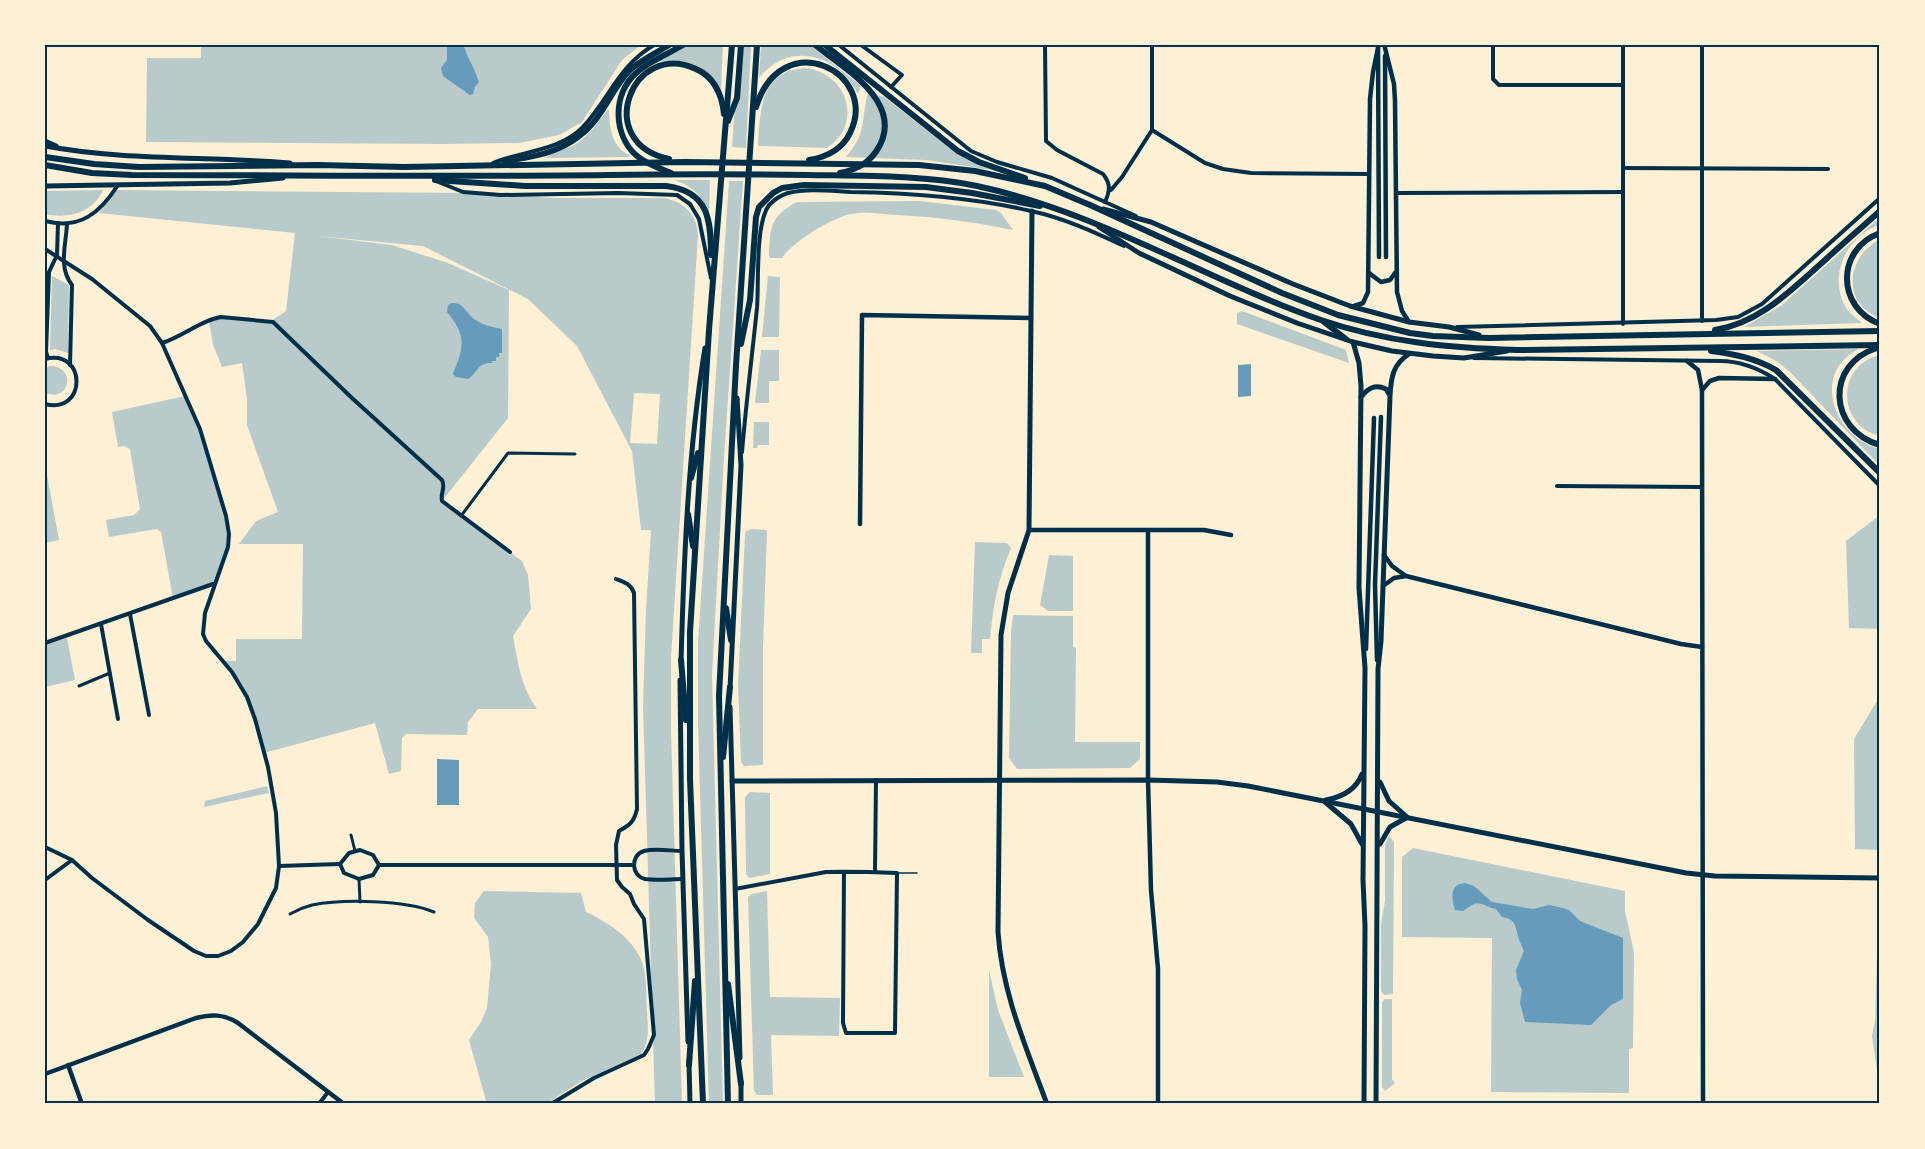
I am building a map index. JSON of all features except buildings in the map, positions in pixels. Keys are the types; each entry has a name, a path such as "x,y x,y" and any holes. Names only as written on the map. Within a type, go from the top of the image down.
{"main road":[{"path":"475,166 534,157 569,145 596,120 625,76 669,45"},
{"path":"674,174 649,164 633,152 622,134 618,115 622,95 632,77 639,70 682,45"},
{"path":"703,1104 690,779 689,695 712,282 732,45"},
{"path":"726,127 737,98 741,45"},
{"path":"728,1104 719,696 735,382 757,45"},
{"path":"815,45 873,92 884,114 885,129 882,141 872,158 860,167 828,175"},
{"path":"825,45 958,151 979,162 1046,186 1282,293 1338,315 1410,333 1489,338 1880,331"},
{"path":"752,119 762,91 769,80 783,68 805,62 828,67 849,88 855,106 853,126 842,145 825,157 784,162"},
{"path":"685,162 656,155 640,146 630,131 626,113 627,102 637,81 655,68 677,64 699,70 715,85 720,95 726,127"},
{"path":"45,141 75,152"},
{"path":"45,146 75,152 133,157 238,158 318,165"},
{"path":"45,157 139,167 318,165 404,167 685,162 919,165 975,171 1046,186"},
{"path":"45,165 109,174 408,177 674,174 905,177 952,182 1000,192 1058,209 1321,320 1365,333 1409,342 1459,348 1517,350 1880,346"},
{"path":"45,186 230,183 302,176"},
{"path":"408,177 470,184 678,187 690,192 704,208 710,224 712,282"},
{"path":"736,365 750,300 754,228 759,207 773,193 791,186 926,187 1058,209"},
{"path":"1090,205 1150,222 1350,306 1409,322 1449,327 1489,338"},
{"path":"1032,211 1029,530 1027,542 1012,576 1001,635 998,922 1001,966 1014,1015 1047,1104"},
{"path":"1683,334 1727,327 1763,312 1790,292 1880,211"},
{"path":"1088,220 1139,253 1269,312 1349,340 1409,354 1464,358 1517,350"},
{"path":"1880,233 1870,237 1856,251 1846,277 1854,304 1866,317 1880,324"},
{"path":"1321,320 1349,340 1360,375 1362,397 1359,588 1365,668 1364,1104"},
{"path":"690,1104 682,851 681,660 690,478 700,380 709,330"},
{"path":"1880,346 1864,353 1852,362 1843,377 1839,396 1842,413 1852,428 1868,440 1880,445"},
{"path":"1683,349 1740,355 1776,370 1880,473"},
{"path":"1376,1104 1378,669 1390,396 1391,381 1396,365 1409,354"},
{"path":"735,382 741,465 730,687 741,1104"},
{"path":"1362,397 1366,391 1376,387 1386,389 1390,396"},
{"path":"690,478 702,441"},
{"path":"688,514 695,561"},
{"path":"723,593 731,640"},
{"path":"681,660 690,779"},
{"path":"720,788 730,687"},
{"path":"1364,771 1378,775"},
{"path":"1324,801 1351,790 1364,771"},
{"path":"1378,775 1389,801 1408,818"},
{"path":"732,781 1148,780 1217,782 1702,876 1880,878"},
{"path":"1324,801 1351,823 1363,849"},
{"path":"1378,849 1390,827 1408,818"},
{"path":"725,952 741,1084"},
{"path":"689,1065 697,954"}],"street":[{"path":"493,163 551,146 572,136 582,128 625,68 654,45"},
{"path":"839,45 979,156 1052,178 1150,222"},
{"path":"861,45 902,75 891,87"},
{"path":"1045,45 1046,141 1057,150 1103,174 1110,191"},
{"path":"1105,202 1110,191 1122,177 1152,130 1152,45"},
{"path":"1493,45 1493,79 1498,85 1623,85"},
{"path":"1623,45 1623,324"},
{"path":"1702,45 1702,321"},
{"path":"1350,306 1366,301 1368,292 1371,85 1378,47"},
{"path":"1378,47 1379,257"},
{"path":"1385,47 1394,84 1395,101 1396,272 1399,304 1409,322"},
{"path":"1385,47 1386,257"},
{"path":"1152,130 1205,163 1222,169 1251,173 1369,174"},
{"path":"1623,168 1828,169"},
{"path":"433,180 463,192 491,194 677,195 690,204 699,219 712,282"},
{"path":"45,221 67,224 83,220 108,200 118,185"},
{"path":"741,465 748,378 757,307 761,226 770,205 778,197 801,192 904,193 978,200 1032,211 1076,225 1139,253"},
{"path":"1396,193 1623,192"},
{"path":"1449,327 1720,322 1747,313 1762,304 1880,198"},
{"path":"58,224 57,255 49,272 46,359 59,358 70,365"},
{"path":"45,405 63,404 74,395 77,379 70,365 72,285 65,276 63,260 67,224"},
{"path":"45,249 92,279 142,319 156,334 200,429 226,516 229,534 228,547 205,613 203,634 206,641 232,672 247,697 255,719 268,767 276,813 279,866 276,888 258,924 243,942 231,951 218,956 206,956 194,951 148,920 72,860 45,847"},
{"path":"1369,273 1377,280 1386,282 1396,272"},
{"path":"860,524 862,315 1031,318"},
{"path":"162,343 221,317 273,322 352,398 438,475 444,484 442,501 510,552"},
{"path":"1464,358 1687,361 1720,358 1743,363 1774,379 1880,486"},
{"path":"1687,361 1698,370 1702,390 1703,1104"},
{"path":"1702,390 1710,381 1719,378 1774,379"},
{"path":"1378,669 1375,585 1381,417"},
{"path":"1365,668 1374,418"},
{"path":"461,516 508,453 575,454"},
{"path":"1557,486 1702,488"},
{"path":"1029,530 1204,530 1231,535"},
{"path":"1148,531 1148,780 1151,890 1158,969 1158,1104"},
{"path":"1384,555 1396,570 1406,576 1681,644 1702,647"},
{"path":"1383,586 1394,578 1406,576"},
{"path":"551,1104 594,1078 644,1055 654,1035 644,919 630,894 619,884 616,865 616,838 619,831 635,819 637,809 634,593 626,583 616,579"},
{"path":"45,643 214,584"},
{"path":"129,614 149,715"},
{"path":"102,624 118,719"},
{"path":"79,686 110,673"},
{"path":"875,872 876,780"},
{"path":"351,835 355,851"},
{"path":"355,851 370,852 376,857 378,865 373,875 359,879 348,876 340,864 344,857 355,851"},
{"path":"682,851 644,851 636,857 634,865 635,872 644,879 683,879"},
{"path":"45,880 72,860"},
{"path":"279,866 340,864"},
{"path":"378,865 634,865"},
{"path":"735,889 814,874 844,872 897,873 895,1033 846,1033 843,1023 844,872"},
{"path":"359,879 360,903"},
{"path":"290,914 314,904 360,903 412,905 434,912"},
{"path":"45,1074 196,1018 216,1015 227,1017 238,1023 344,1104"},
{"path":"68,1065 82,1104"},
{"path":"319,1104 328,1092"}],"lane":[{"path":"897,873 917,873"}],"shaded area":[{"path":"201,45 641,45 622,60 582,122 559,135 519,143 146,142 147,58 201,58"},
{"path":"686,45 723,45 721,90 708,75 694,65 676,60 657,62"},
{"path":"739,45 751,45 746,148 732,147"},
{"path":"761,45 810,45 861,86 858,94 838,69 826,61 812,57 798,56 784,59 771,66 759,78"},
{"path":"806,68 832,79 846,101 845,126 838,138 827,148 758,146 762,106 771,84 779,76 791,70"},
{"path":"868,92 884,97 960,156 992,170 926,160 846,157 860,133"},
{"path":"609,109 615,142 619,148 630,155 629,157 546,158 581,140"},
{"path":"674,180 710,180 709,213 696,192"},
{"path":"729,181 743,181 712,675 723,1104 709,1104 698,722 698,642"},
{"path":"103,190 93,204 79,212 62,216 45,214 45,191"},
{"path":"117,190 469,193 555,198 664,198 683,206 692,215 698,235 671,657 682,1104 655,1104 643,706 651,530 641,530 632,451 577,346 528,299 423,246 317,236 392,245 448,263 509,290 508,418 442,501 522,561 528,575 531,609 513,636 524,683 537,709 478,709 468,722 467,735 406,734 402,738 401,771 389,774 375,723 264,753 247,697 223,661 236,661 236,639 302,639 303,544 239,544 256,521 278,512 247,425 247,399 242,363 222,367 213,345 209,321 221,317 271,321 286,311 295,233 99,213","holes":["634,393 660,394 657,444 630,443"]},
{"path":"920,201 996,210 1001,213 1013,230 970,222 857,213 843,216 813,231 794,245 782,258 769,256 773,224 781,212 797,202"},
{"path":"1880,217 1880,225 1868,230 1850,247 1840,269 1840,294 1845,306 1862,323 1744,327 1782,305"},
{"path":"1880,239 1880,318 1867,311 1859,302 1854,292 1853,280 1860,257"},
{"path":"52,276 69,285 68,353 55,349 50,350"},
{"path":"768,276 780,277 779,337 762,337"},
{"path":"1242,311 1346,350 1349,363 1237,324 1237,313"},
{"path":"1859,349 1844,360 1835,373 1832,388 1834,404 1840,419 1850,432 1864,443 1880,449 1880,466 1789,371 1757,351"},
{"path":"761,350 779,350 779,381 769,381 769,403 755,403"},
{"path":"1880,355 1880,436 1866,430 1855,420 1849,408 1847,395 1849,382 1855,370 1866,361"},
{"path":"50,366 59,368 67,377 65,389 54,395 45,393 45,368"},
{"path":"185,396 214,472 226,516 228,535 226,553 214,584 173,598 161,532 157,529 109,537 106,520 134,515 140,509 130,449 124,446 118,447 112,412"},
{"path":"754,422 769,422 769,445 758,445 757,448 753,448"},
{"path":"45,464 59,540 45,543"},
{"path":"1880,515 1880,629 1849,628 1846,541"},
{"path":"767,530 763,648 763,765 744,766 741,762 738,685 745,535 746,531"},
{"path":"975,542 1007,543 1011,548 997,593 990,639 982,639 982,653 971,653"},
{"path":"1049,555 1073,556 1073,611 1048,611 1040,605"},
{"path":"1013,615 1073,616 1073,647 1076,648 1075,742 1140,742 1140,759 1130,768 1017,769 1009,758"},
{"path":"67,638 75,680 45,687 45,645"},
{"path":"1880,696 1880,850 1855,849 1854,739"},
{"path":"267,786 269,793 204,807 205,801"},
{"path":"750,792 770,793 770,874 749,878 746,874 745,797"},
{"path":"1389,836 1394,842 1393,994 1384,995 1381,991 1381,924 1385,901 1385,845"},
{"path":"1413,848 1625,891 1625,911 1634,952 1633,1048 1629,1049 1629,1093 1491,1092 1492,938 1402,937 1402,857"},
{"path":"484,891 581,893 586,912 612,927 628,940 639,956 645,977 648,1034 641,1054 580,1082 546,1104 487,1104 469,1040 487,1008 491,964 488,937 474,918 475,903"},
{"path":"767,891 770,997 840,998 839,1036 771,1035 773,1095 757,1095 754,1091 748,897"},
{"path":"1880,919 1880,1090 1872,1036 1875,1021 1878,923"},
{"path":"989,970 998,1010 1024,1077 989,1077"},
{"path":"1384,999 1392,999 1392,1079 1395,1083 1385,1091 1382,1087 1382,1003"}],"water":[{"path":"447,45 463,45 479,82 473,94 470,95 443,76 441,68 447,60"},
{"path":"451,303 462,306 480,323 502,329 502,353 496,357 496,361 484,364 468,379 456,377 453,374 460,356 462,342 458,328 447,312 448,305"},
{"path":"1251,364 1251,396 1238,397 1238,365"},
{"path":"437,759 459,760 459,805 437,805"},
{"path":"1465,883 1474,886 1492,902 1533,909 1549,905 1563,908 1569,910 1580,921 1623,938 1623,999 1611,1005 1591,1025 1525,1022 1520,1003 1522,990 1516,970 1524,951 1515,925 1510,919 1502,917 1496,909 1481,904 1475,904 1463,911 1455,910 1454,889"}]}
